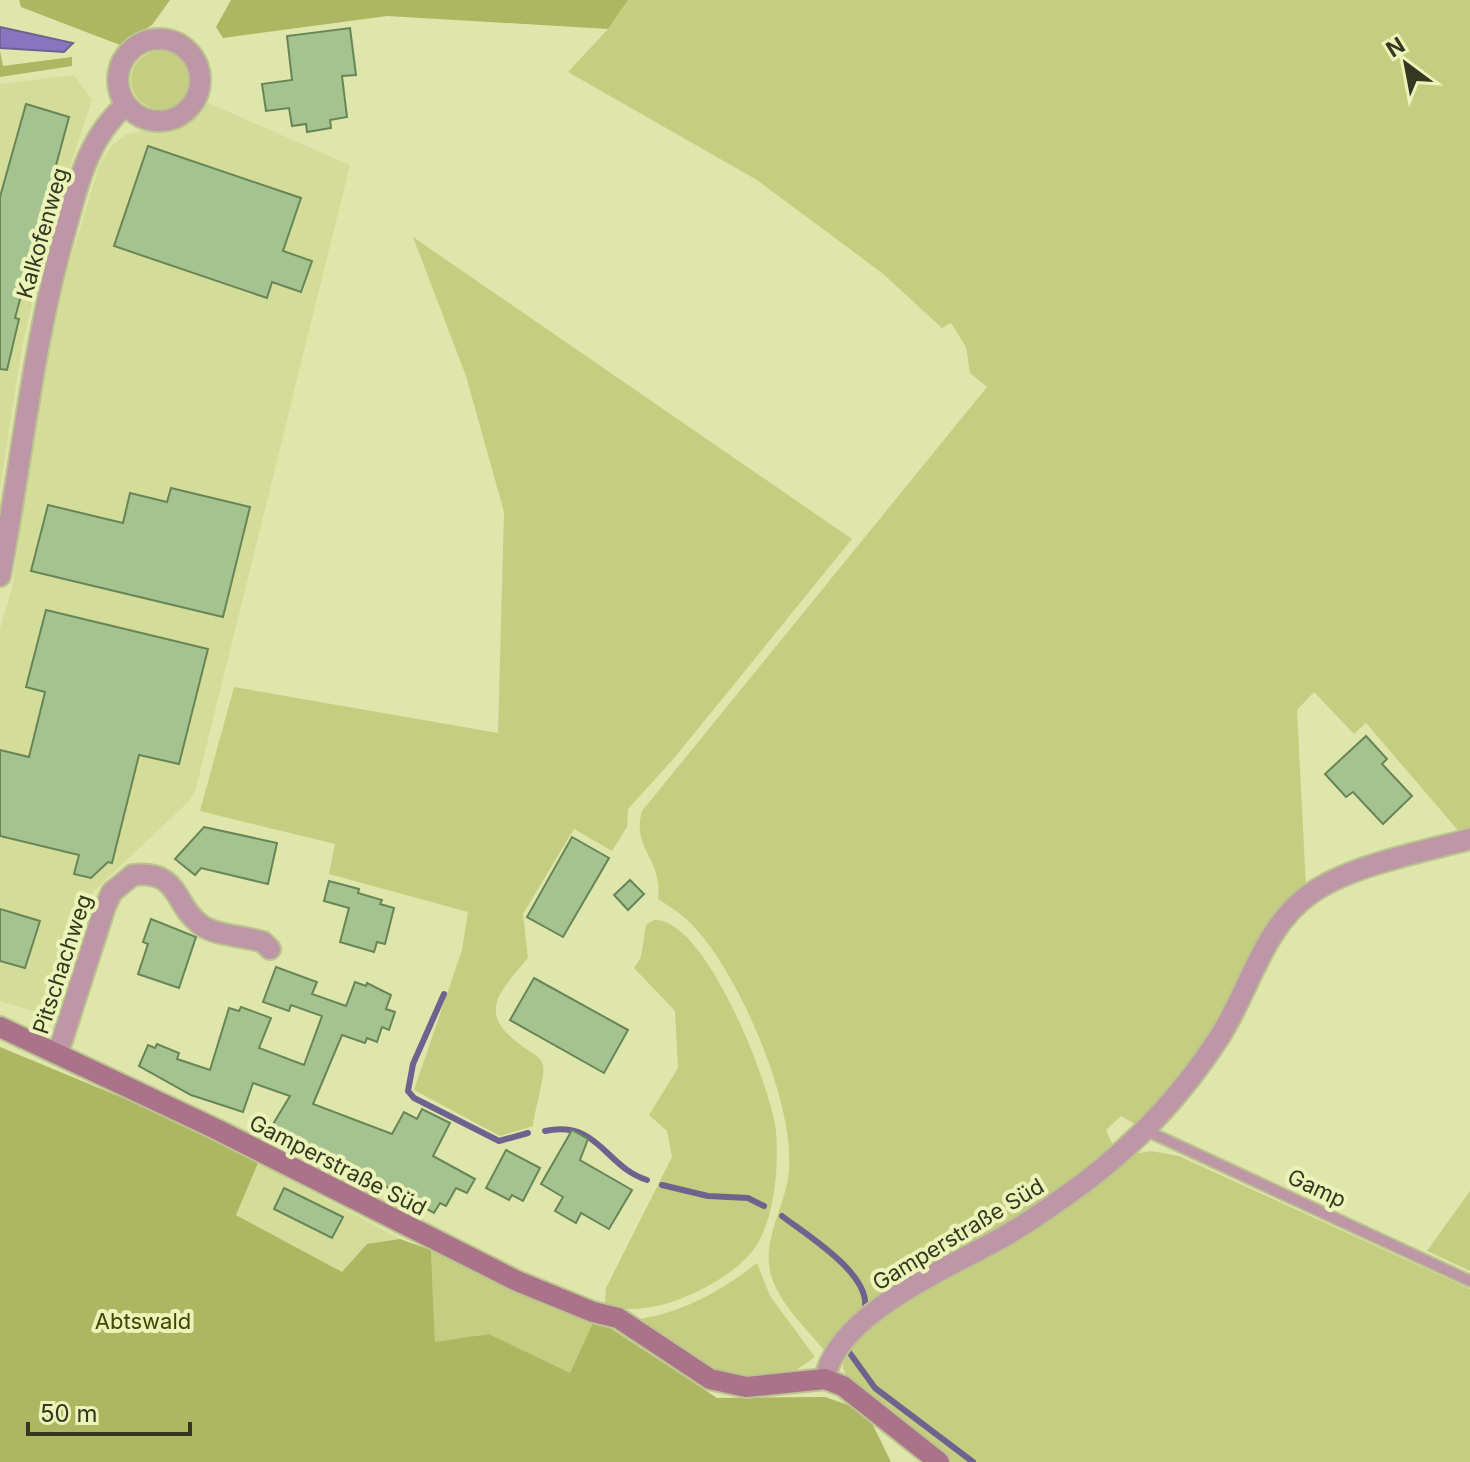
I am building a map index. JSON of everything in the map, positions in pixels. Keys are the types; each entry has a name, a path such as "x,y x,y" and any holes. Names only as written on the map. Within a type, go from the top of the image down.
{"street":[{"path":"164,39 189,51 200,80 190,107 165,121 150,120 126,105 117,78 120,64 136,45 164,39"},
{"name":"Kalkofenweg","path":"0,576 4,516 35,352 76,192 97,137 108,120 126,105"},
{"name":"Gamperstraße Süd","path":"0,1027 495,1271 572,1304 618,1318 710,1379 746,1387 825,1379 827,1365 854,1331 899,1293 1046,1210 1147,1131 1169,1107 1222,1033 1273,934 1298,903 1329,883 1358,872 1470,839"},
{"name":"Pitschachweg","path":"58,1053 105,907 112,892 133,875 158,876 170,884 199,924 263,942 270,949"},
{"path":"825,1379 843,1386 876,1410 939,1462"}],"lane":[{"name":"Gamp","path":"1147,1131 1470,1281"}],"shaded area":[{"path":"628,0 1470,0 1470,833 1462,835 1366,723 1354,734 1314,692 1297,710 1306,887 1205,1049 1140,1127 1121,1116 1106,1130 1115,1150 1060,1193 851,1323 823,1349 786,1305 771,1275 769,1248 789,1169 783,1110 773,1076 746,1008 713,950 687,920 658,899 656,873 641,835 642,811 987,387 970,373 966,347 951,323 942,328 882,273 757,180 568,72 608,29"},
{"path":"0,27 73,43 64,52 0,48"},
{"path":"160,51 180,60 189,80 180,100 160,109 140,100 131,80 140,60"},
{"path":"74,75 92,100 52,221 22,347 0,489 0,84"},
{"path":"206,102 350,165 196,788 190,800 92,893 61,1002 52,1017 0,1001 0,629 12,588 38,400 67,271 99,166 111,146 127,134 192,120"},
{"path":"413,237 852,539 675,757 628,809 627,827 612,851 574,829 523,914 528,958 501,993 496,1014 500,1025 510,1036 540,1060 543,1076 533,1126 500,1136 414,1090 462,950 468,912 329,874 335,844 200,811 234,687 498,733 504,512 466,376"},
{"path":"654,920 674,926 694,945 714,973 732,1007 749,1043 771,1109 776,1131 776,1176 771,1208 761,1237 736,1267 712,1284 673,1302 613,1310 605,1302 606,1288 672,1157 667,1131 649,1115 678,1068 675,1011 634,968 641,957 646,925"},
{"path":"1151,1151 1179,1156 1470,1289 1470,1462 952,1462 850,1381 843,1369 844,1355 878,1316 1128,1155"},
{"path":"258,1163 400,1239 367,1244 342,1273 235,1214"},
{"path":"1470,1191 1470,1271 1427,1251"},
{"path":"431,1250 502,1284 595,1318 570,1374 489,1334 435,1343"},
{"path":"757,1263 770,1296 815,1357 792,1373 737,1381 713,1371 634,1320 700,1300"}],"green space":[{"path":"19,0 170,0 152,25 120,45 21,7"},
{"path":"231,0 628,0 608,29 387,16 223,38 216,27"},
{"path":"0,51 3,66 72,57 72,66 0,77"},
{"name":"Abtswald","path":"0,1047 193,1127 258,1163 236,1215 342,1272 367,1244 400,1239 431,1250 435,1342 489,1334 570,1373 595,1318 717,1398 825,1397 866,1411 891,1462 0,1462"}],"building":[{"path":"350,28 356,75 342,76 347,117 330,120 331,128 307,132 306,124 292,126 289,108 266,111 262,84 292,80 287,36"},
{"path":"26,104 69,117 15,318 19,319 7,370 0,369 0,197"},
{"path":"148,146 301,198 283,251 312,261 301,292 272,282 267,298 114,246"},
{"path":"171,488 250,507 223,617 31,571 48,505 123,523 130,493 167,502"},
{"path":"46,610 208,649 179,764 139,755 112,863 108,862 91,878 74,874 79,855 0,836 0,750 29,757 45,692 26,687"},
{"path":"1366,736 1387,759 1382,764 1412,796 1383,824 1353,792 1346,797 1325,774"},
{"path":"204,827 277,843 268,884 201,868 195,875 175,859"},
{"path":"572,837 609,858 563,937 527,917"},
{"path":"630,880 644,894 628,910 614,895"},
{"path":"329,881 359,889 358,893 382,900 380,904 394,908 385,944 377,942 374,952 340,942 349,908 324,901"},
{"path":"0,909 40,921 25,968 0,961"},
{"path":"151,919 196,937 179,988 138,974 148,944 143,942"},
{"path":"276,967 317,982 312,994 346,1006 355,982 366,986 367,983 391,995 386,1009 395,1012 389,1030 382,1027 377,1042 367,1038 365,1043 342,1035 313,1104 392,1134 404,1112 417,1119 422,1109 450,1123 433,1156 475,1179 467,1193 456,1188 446,1206 440,1203 434,1213 367,1176 300,1149 270,1129 290,1096 253,1083 243,1112 191,1095 139,1066 148,1045 155,1048 157,1044 179,1053 177,1059 210,1070 229,1008 239,1011 241,1007 271,1018 259,1048 304,1065 322,1016 291,1005 289,1011 263,1002"},
{"path":"534,978 628,1030 604,1073 510,1020"},
{"path":"572,1130 588,1139 580,1160 632,1190 609,1229 581,1213 576,1223 555,1211 563,1197 541,1184"},
{"path":"506,1150 540,1168 523,1201 512,1195 509,1200 486,1188"},
{"path":"284,1188 343,1217 332,1238 274,1209"}],"waterway":[{"path":"444,994 413,1064 408,1091 414,1098 499,1141 528,1133"},
{"path":"545,1131 563,1129 578,1132 590,1138 632,1173 647,1180"},
{"path":"662,1185 708,1196 748,1198 764,1206"},
{"path":"782,1216 849,1270 865,1298 864,1311"},
{"path":"849,1352 875,1388 973,1462"}]}
